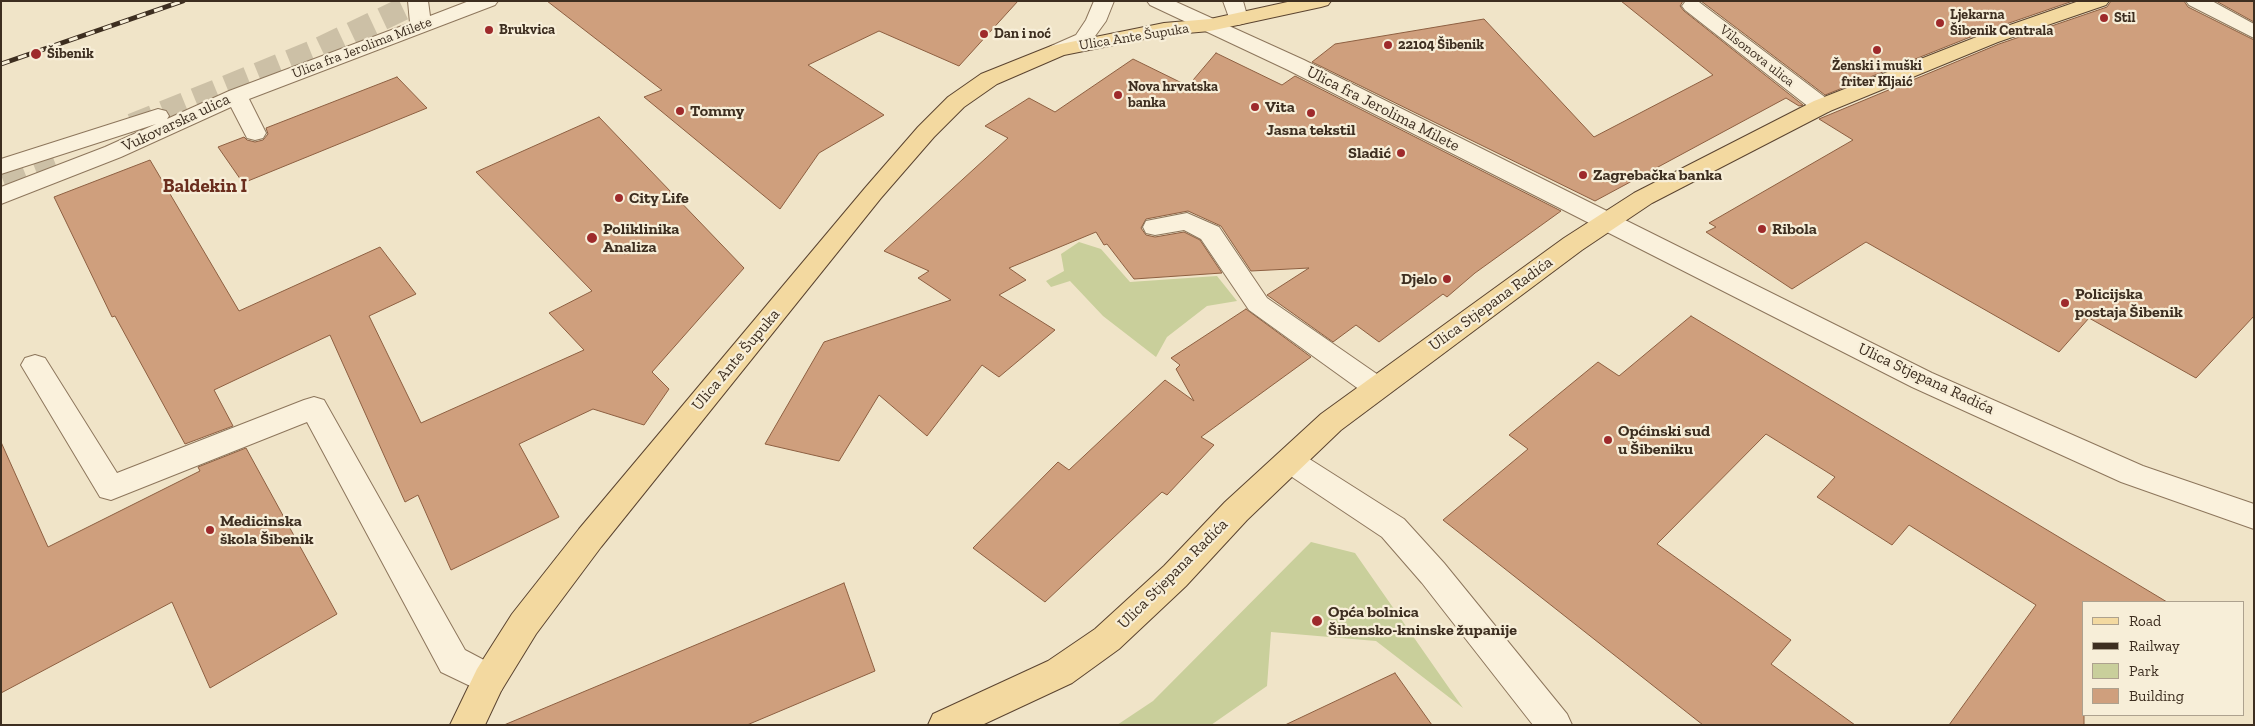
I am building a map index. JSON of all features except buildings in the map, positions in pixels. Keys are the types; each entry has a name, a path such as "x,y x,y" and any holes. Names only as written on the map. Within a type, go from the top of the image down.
{"main road":[{"name":"Ulica Ante Šupuka","path":"467,725 489,680 524,624 590,538 873,192 926,132 956,102 989,79 1058,50 1164,29 1210,25 1236,10 1321,1"},
{"name":"Ulica Stjepana Radića","path":"945,725 1060,672 1107,639 1175,576 1236,511 1331,422 1606,222 1643,198 1822,106 1991,38 2099,1"}],"street":[{"path":"418,1 421,26"},
{"name":"Ulica fra Jerolima Milete","path":"237,96 488,1"},
{"name":"Ulica Ante Šupuka","path":"1058,50 1082,39 1096,21 1104,1"},
{"name":"Ulica fra Jerolima Milete","path":"1157,1 1296,65 1606,222"},
{"path":"2196,1 2254,32"},
{"name":"Vilsonova ulica","path":"1692,6 1822,106"},
{"path":"237,96 255,133"},
{"name":"Vukovarska ulica","path":"1,167 112,130 237,96"},
{"name":"Vukovarska ulica","path":"1,196 113,152 237,96"},
{"path":"1155,227 1187,221 1210,233 1258,304 1377,388"},
{"name":"Ulica Stjepana Radića","path":"1606,222 1922,380 2132,474 2254,517"},
{"path":"35,365 111,488 314,408 453,661 489,680"},
{"path":"1290,461 1393,528 1434,572 1544,720"}],"green space":[{"path":"1079,242 1101,249 1130,282 1217,276 1237,301 1207,306 1167,337 1156,357 1103,316 1070,281 1051,287 1046,281 1064,271 1061,254"},
{"path":"1311,542 1355,553 1463,708 1376,641 1271,632 1267,686 1211,725 1117,725 1153,701"}],"tunnel":[{"path":"132,125 312,52 420,1"},
{"path":"1,175 52,155"}],"railway":[{"path":"1,64 183,1"}],"place":[{"name":"Stil","path":"2104,18"},
{"name":"Ljekarna Šibenik Centrala","path":"1940,23"},
{"name":"Brukvica","path":"489,30"},
{"name":"Dan i noć","path":"984,34"},
{"name":"22104 Šibenik","path":"1388,45"},
{"name":"Ženski i muški friter Kljaić","path":"1877,50"},
{"name":"Šibenik","path":"36,54"},
{"name":"Nova hrvatska banka","path":"1118,95"},
{"name":"Vita","path":"1255,107"},
{"name":"Tommy","path":"680,111"},
{"name":"Jasna tekstil","path":"1311,113"},
{"name":"Sladić","path":"1401,153"},
{"name":"Zagrebačka banka","path":"1583,175"},
{"name":"City Life","path":"619,198"},
{"name":"Ribola","path":"1762,229"},
{"name":"Poliklinika Analiza","path":"592,238"},
{"name":"Djelo","path":"1447,279"},
{"name":"Policijska postaja Šibenik","path":"2065,303"},
{"name":"Općinski sud u Šibeniku","path":"1608,440"},
{"name":"Medicinska škola Šibenik","path":"210,530"},
{"name":"Opća bolnica Šibensko-kninske županije","path":"1317,621"}],"district":[{"name":"Baldekin I","path":"205,187"}]}
